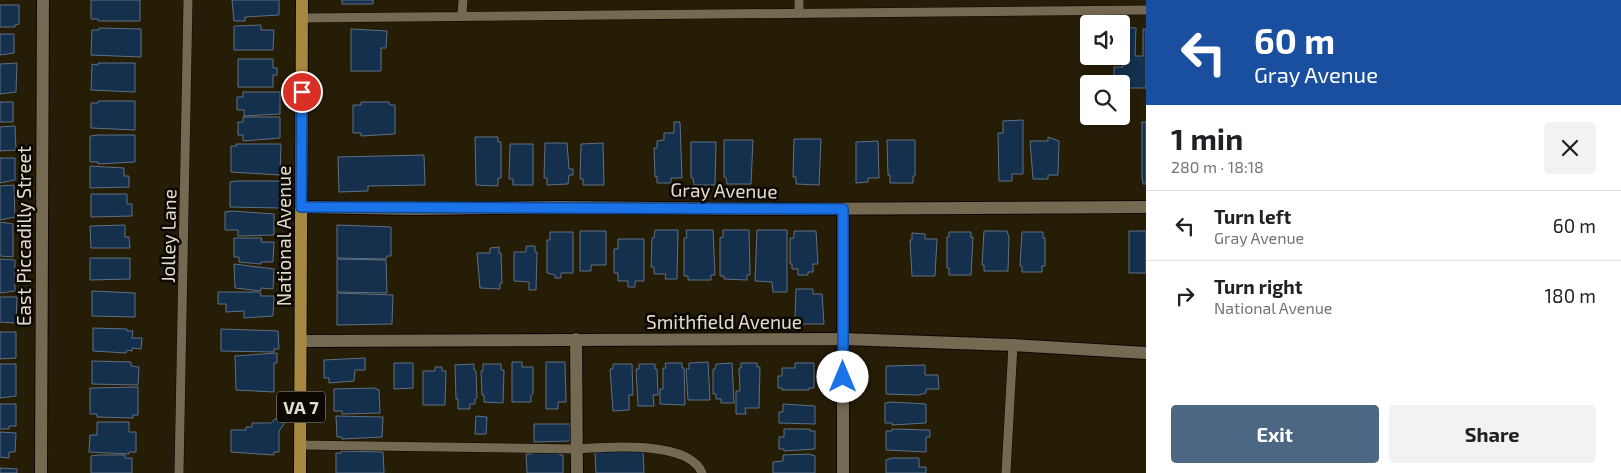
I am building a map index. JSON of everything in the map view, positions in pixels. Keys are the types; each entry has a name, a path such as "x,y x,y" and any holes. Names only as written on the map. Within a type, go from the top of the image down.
{"main road":[{"name":"National Avenue","path":"300,473 302,0"}],"street":[{"name":"East Piccadilly Street","path":"41,473 43,0"},
{"name":"Gray Avenue","path":"301,207 843,209 1146,207"},
{"path":"843,209 843,473"},
{"path":"576,339 577,473"},
{"name":"Smithfield Avenue","path":"301,341 576,339 716,341 843,339 1014,345 1146,353"}],"lane":[{"name":"Jolley Lane","path":"179,473 188,0"},
{"path":"462,15 463,0"},
{"path":"799,0 799,12"},
{"path":"302,18 1146,10"},
{"path":"1006,473 1014,345"},
{"path":"300,445 577,449 617,447 681,454 692,460 702,473"}],"building":[{"path":"91,0 140,0 140,21 98,21 98,19 91,19"},
{"path":"232,0 279,0 279,15 245,17 245,21 234,21"},
{"path":"342,0 373,0 373,4 342,4"},
{"path":"0,5 19,5 19,24 15,25 15,27 0,27"},
{"path":"261,25 261,30 274,30 273,50 234,50 234,26"},
{"path":"99,28 141,29 141,57 91,55 92,30 99,30"},
{"path":"1130,28 1136,28 1135,56 1143,56 1143,29 1146,29 1146,88 1130,88 1130,75 1114,75 1114,67 1123,67 1123,65 1130,65"},
{"path":"351,29 387,31 386,48 381,48 381,71 351,71"},
{"path":"0,34 14,34 14,53 0,55"},
{"path":"238,59 273,59 273,68 277,68 277,75 273,75 273,87 238,87"},
{"path":"17,63 16,92 0,94 0,64"},
{"path":"98,63 135,63 135,92 91,90 92,64 98,65"},
{"path":"243,92 280,92 280,114 244,116 244,110 237,110 237,97 243,97"},
{"path":"98,101 135,101 135,130 91,128 91,103 98,103"},
{"path":"0,102 13,102 13,122 0,122"},
{"path":"361,102 389,102 390,105 395,105 395,134 361,136 361,133 353,133 353,105 361,105"},
{"path":"243,117 280,117 280,138 243,141 243,135 238,135 238,122 243,122"},
{"path":"1023,120 1023,174 1012,174 1012,181 999,181 998,133 1003,133 1003,121"},
{"path":"674,122 680,122 682,178 671,178 671,183 657,183 654,148 657,148 657,141 664,140 664,133 674,133"},
{"path":"1142,122 1146,122 1146,184 1143,184 1142,176"},
{"path":"15,126 16,150 0,151 0,127"},
{"path":"135,135 135,162 98,164 98,162 90,162 90,136"},
{"path":"475,137 498,137 498,142 501,142 501,178 498,178 498,186 476,185"},
{"path":"1048,137 1059,141 1058,175 1048,175 1048,179 1033,179 1030,141 1048,141"},
{"path":"794,139 821,139 819,185 796,184 796,177 793,177"},
{"path":"724,140 753,140 751,184 727,184 724,177"},
{"path":"887,140 915,140 915,176 913,176 913,183 890,183"},
{"path":"878,141 879,178 868,178 868,182 856,183 856,142"},
{"path":"691,142 716,142 715,185 694,185 693,178 691,178"},
{"path":"545,143 567,143 569,169 573,169 573,175 569,175 568,184 547,185 547,178 544,178"},
{"path":"603,143 604,185 583,185 583,179 580,179 581,144"},
{"path":"236,144 281,144 280,175 231,172 231,146 237,146"},
{"path":"510,144 533,144 533,185 513,185 513,179 509,179"},
{"path":"424,155 425,185 368,186 368,191 339,192 338,157"},
{"path":"0,158 15,158 15,180 0,183"},
{"path":"90,166 124,168 124,176 129,176 129,187 90,188"},
{"path":"281,181 280,208 230,207 230,182"},
{"path":"14,185 15,217 0,220 0,186"},
{"path":"91,194 127,194 127,204 132,204 132,216 91,217"},
{"path":"225,212 274,214 274,235 238,236 238,230 225,230"},
{"path":"0,222 13,224 13,257 0,256"},
{"path":"125,225 125,237 129,237 130,248 91,248 90,226"},
{"path":"337,225 391,227 391,256 387,256 386,259 337,258"},
{"path":"655,230 678,230 677,279 665,279 666,274 654,274 654,267 651,267 652,238 654,238"},
{"path":"686,230 713,230 715,275 711,275 711,280 688,280 688,276 684,276 684,238 687,238"},
{"path":"723,230 749,230 750,275 747,275 747,280 724,279 724,276 720,276 720,238 723,237"},
{"path":"757,230 787,230 787,292 773,292 772,282 755,281"},
{"path":"580,231 606,231 606,265 591,265 591,271 580,271"},
{"path":"794,231 816,231 818,264 813,264 813,272 808,272 808,275 798,275 798,269 792,269 792,264 790,264 790,238 794,238"},
{"path":"984,231 1007,231 1009,237 1008,271 984,271 984,265 982,265"},
{"path":"1129,231 1146,231 1146,273 1129,273"},
{"path":"550,232 573,232 573,273 561,273 561,278 555,278 555,275 547,273 547,240 550,240"},
{"path":"949,232 971,232 971,238 973,237 971,275 949,275 949,268 947,268 947,237 949,237"},
{"path":"1022,232 1043,232 1043,238 1045,238 1045,266 1042,266 1042,272 1022,272 1022,266 1020,266"},
{"path":"912,233 925,234 925,239 937,239 935,276 912,276 910,240 912,240"},
{"path":"234,238 262,238 261,242 274,242 273,262 261,262 261,264 239,262 239,257 234,257"},
{"path":"618,239 644,239 644,281 635,281 635,287 628,287 628,281 618,281 618,273 614,273 614,249 618,249"},
{"path":"526,246 535,246 535,252 537,252 536,290 529,290 529,282 514,281 514,252 526,252"},
{"path":"499,247 502,283 500,283 500,289 480,288 477,253 490,253 490,248"},
{"path":"90,258 130,258 130,279 90,280"},
{"path":"0,259 15,260 15,291 0,293"},
{"path":"337,259 386,260 387,293 337,292"},
{"path":"234,264 274,269 273,289 261,288 261,291 235,288"},
{"path":"796,289 813,289 813,294 822,294 824,324 799,324 799,319 795,319"},
{"path":"92,291 135,293 135,317 92,316"},
{"path":"218,292 260,292 261,296 274,296 273,316 244,318 244,311 226,312 226,304 218,304"},
{"path":"337,293 393,295 392,324 337,325"},
{"path":"0,297 17,297 16,323 0,322"},
{"path":"93,328 127,329 127,331 133,331 132,338 142,338 141,349 132,348 132,351 127,350 126,353 93,351"},
{"path":"221,329 278,331 279,349 274,349 274,352 221,351"},
{"path":"0,332 16,332 16,358 0,359"},
{"path":"277,353 277,363 274,363 274,392 236,390 235,356"},
{"path":"365,358 365,370 355,370 354,381 329,383 329,378 324,378 324,360"},
{"path":"92,361 131,362 131,366 139,367 138,385 92,384"},
{"path":"512,362 522,362 522,367 533,367 533,394 531,395 531,402 512,402"},
{"path":"546,362 565,362 566,402 558,402 558,409 546,409"},
{"path":"708,362 710,400 688,400 686,369 689,369 689,363"},
{"path":"394,363 413,363 413,388 394,389"},
{"path":"665,363 682,363 682,368 684,368 685,405 660,404 660,389 663,389 663,368 666,368"},
{"path":"732,363 734,403 721,403 721,399 716,399 716,394 713,394 713,369 715,369 716,364"},
{"path":"741,363 757,363 757,367 760,367 759,408 745,408 746,414 736,414 736,391 740,391 739,368 741,368"},
{"path":"795,363 814,363 814,388 809,388 809,390 782,390 782,388 778,388 778,376 782,376 782,368 795,368"},
{"path":"0,364 16,364 16,396 0,398"},
{"path":"474,364 477,398 475,399 475,404 470,404 470,409 458,409 455,365"},
{"path":"483,364 501,364 501,370 504,370 503,403 484,402 481,371 483,371"},
{"path":"613,364 632,364 633,395 629,395 629,410 613,411 610,369 613,369"},
{"path":"639,364 655,364 655,369 657,369 658,395 653,395 654,406 638,406 636,369 639,369"},
{"path":"925,365 925,375 938,375 939,389 926,389 926,393 918,395 886,394 886,366"},
{"path":"435,367 442,367 442,371 446,371 445,405 423,405 423,371 435,371"},
{"path":"138,387 138,415 133,415 133,418 97,417 97,414 90,414 90,388"},
{"path":"374,388 379,390 380,413 342,414 342,411 334,411 334,389"},
{"path":"885,403 926,404 926,423 892,425 892,423 885,423"},
{"path":"0,404 16,404 16,426 9,426 9,429 0,429"},
{"path":"783,404 815,406 815,424 779,423 779,412 783,412"},
{"path":"336,416 383,417 382,437 342,439 342,437 337,437"},
{"path":"476,416 487,417 486,434 475,434"},
{"path":"275,419 281,419 284,424 279,431 279,452 274,452 274,455 231,452 231,430 246,430 246,427 252,427 252,423 271,423"},
{"path":"97,422 129,422 129,432 136,432 136,452 129,452 129,454 89,452 90,435 97,435"},
{"path":"534,424 570,424 570,441 534,442"},
{"path":"784,429 810,429 810,431 815,431 815,449 784,451 784,449 779,449 779,437 784,437"},
{"path":"892,429 930,430 930,437 926,437 926,452 886,450 886,431 892,431"},
{"path":"0,432 16,433 15,452 9,452 9,458 0,457"},
{"path":"602,450 643,451 644,473 596,473 595,452 602,452"},
{"path":"341,451 383,452 384,473 336,473 336,453 341,453"},
{"path":"532,452 560,452 560,455 563,455 563,473 527,473 526,454 532,454"},
{"path":"809,454 815,456 815,473 773,473 773,462 783,461 783,455"},
{"path":"125,455 125,458 132,458 132,473 91,473 91,456"},
{"path":"892,458 919,458 919,467 926,467 926,473 886,473 886,460"},
{"path":"0,468 17,469 17,473 0,473"}],"route":[{"path":"302,92 301,207 414,209 556,207 843,209 843,377"}]}
